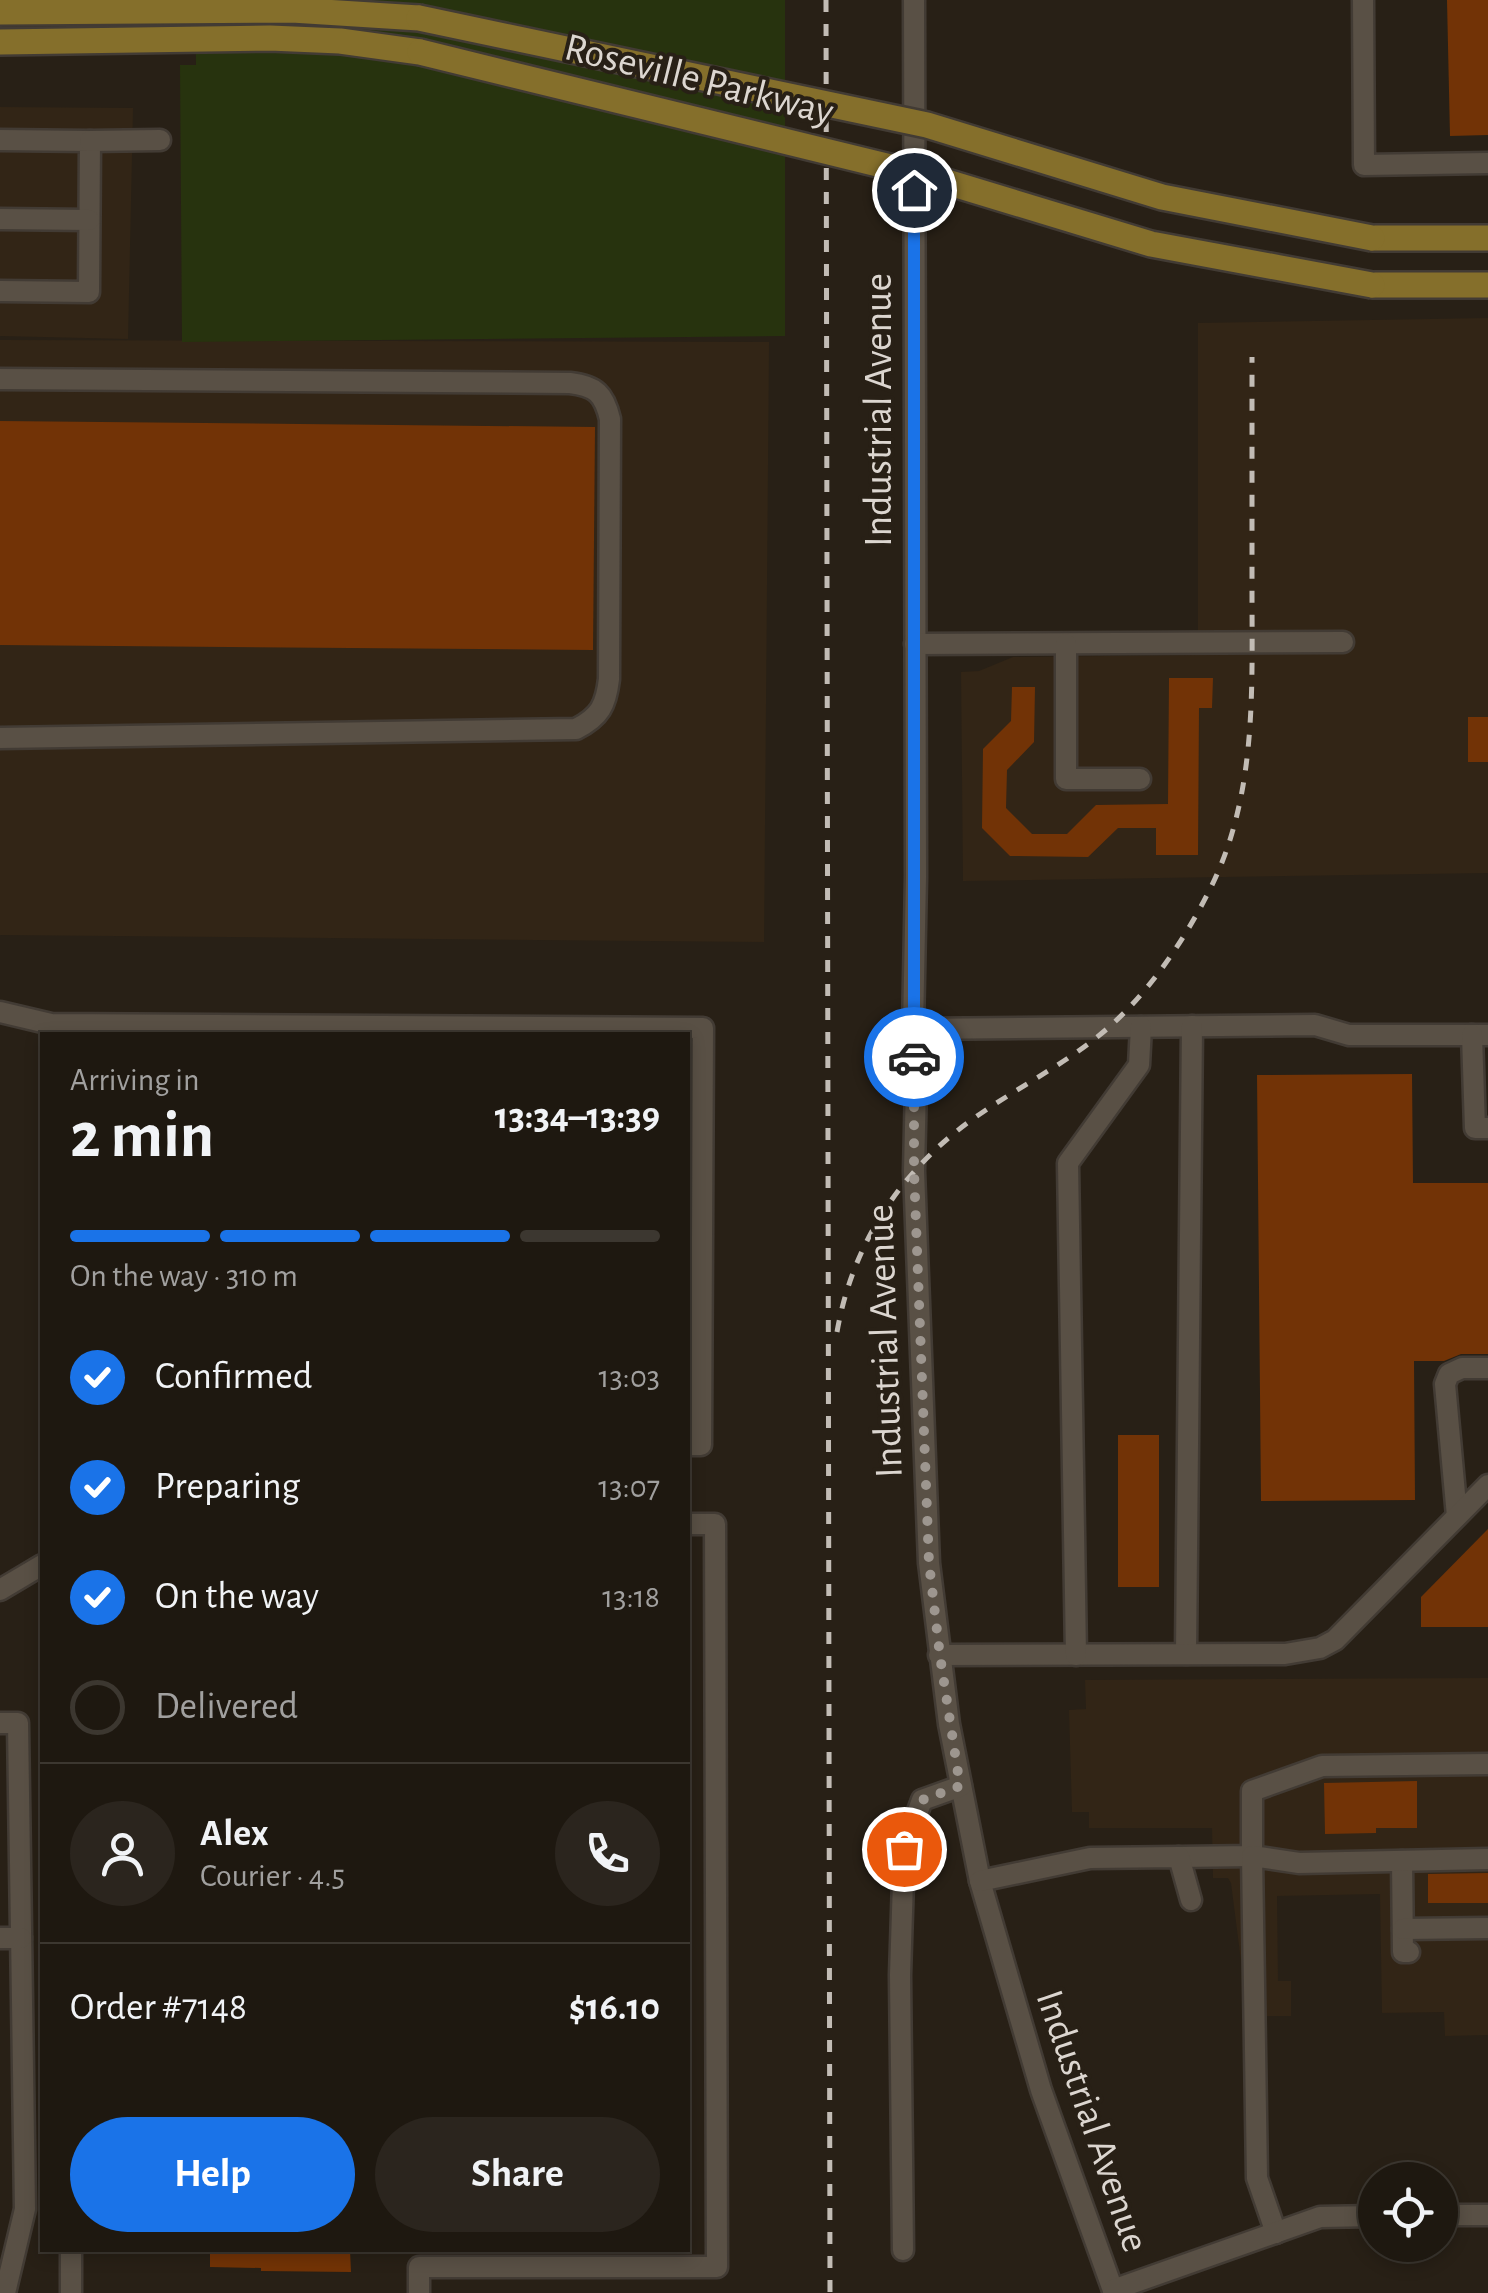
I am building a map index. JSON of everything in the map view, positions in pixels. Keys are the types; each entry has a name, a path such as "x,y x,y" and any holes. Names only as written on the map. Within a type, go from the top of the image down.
{"main road":[{"name":"Roseville Parkway","path":"0,12 158,6 419,18 927,125 1162,197 1372,238 1488,238"},
{"name":"Roseville Parkway","path":"0,42 340,41 420,52 908,171 1151,244 1372,286 1488,286"}],"street":[{"name":"Industrial Avenue","path":"914,0 916,877 912,1029 926,1513 940,1656 960,1786 980,1881 1041,2090 1114,2292"},
{"path":"1363,0 1364,165 1488,163"},
{"path":"158,6 159,40"},
{"path":"0,140 160,140"},
{"path":"0,291 89,292 90,141"},
{"path":"0,219 90,220"},
{"path":"0,378 582,384 592,386 606,400 610,456 606,703 594,720 576,729 0,738"},
{"path":"915,644 1343,642"},
{"path":"1066,644 1066,779 1140,779"},
{"path":"0,1012 45,1029 703,1028 695,1175 701,1445 690,1444"},
{"path":"912,1029 1315,1025 1349,1035 1480,1035 1475,1128 1488,1128"},
{"path":"1186,1654 1192,1026"},
{"path":"1076,1655 1068,1163 1139,1066 1140,1027"},
{"path":"1458,1516 1445,1384 1449,1374 1462,1368 1488,1368"},
{"path":"940,1656 1285,1654 1320,1648 1336,1640 1486,1488"},
{"path":"419,2293 419,2268 717,2267 714,1524 690,1524"},
{"path":"0,1590 40,1566"},
{"path":"0,1723 18,1723 10,1938 23,2083 24,2147 24,2210 5,2293"},
{"path":"1276,2233 1257,2178 1252,1791 1322,1766 1488,1764"},
{"path":"902,2250 900,1975 904,1849 922,1800 960,1786"},
{"path":"1179,1856 1192,1900"},
{"path":"980,1881 1090,1858 1252,1856 1298,1863 1488,1859"},
{"path":"1402,1861 1404,1952 1409,1952"},
{"path":"1403,1930 1488,1928"},
{"path":"0,2083 23,2083"},
{"path":"0,2147 24,2147"},
{"path":"1458,2215 1488,2215"},
{"path":"1114,2292 1320,2217 1358,2216"},
{"path":"70,2252 71,2293"}],"shaded area":[{"path":"0,107 133,108 128,339 0,336"},
{"path":"1488,318 1488,873 963,881 961,672 979,671 1013,657 1198,655 1198,323"},
{"path":"0,340 769,342 764,942 0,935"},
{"path":"1488,1678 1488,2035 1445,2036 1444,2012 1382,2013 1380,1894 1277,1896 1278,1981 1291,1981 1291,2016 1248,2016 1231,1883 1228,1878 1213,1878 1212,1828 1089,1828 1089,1812 1072,1812 1069,1710 1086,1709 1085,1680"}],"green space":[{"path":"195,0 785,0 785,336 182,342 180,65 196,65"}],"building":[{"path":"1447,0 1488,0 1488,135 1450,136"},
{"path":"0,421 595,427 593,650 0,645"},
{"path":"1169,678 1213,678 1212,708 1199,708 1198,855 1156,855 1156,828 1118,828 1088,857 1010,856 982,828 983,749 1011,721 1012,687 1035,687 1034,742 1007,770 1006,808 1032,834 1067,834 1096,805 1168,804"},
{"path":"1468,717 1488,717 1488,762 1468,762"},
{"path":"1412,1074 1413,1183 1488,1183 1488,1354 1414,1361 1415,1500 1261,1501 1257,1075"},
{"path":"1118,1435 1159,1435 1159,1587 1118,1587"},
{"path":"1488,1529 1488,1627 1421,1627 1421,1597"},
{"path":"1417,1781 1417,1828 1325,1834 1324,1783"},
{"path":"1488,1873 1488,1903 1428,1903 1428,1874"},
{"path":"210,2252 350,2252 351,2272 261,2271 210,2267"}],"railway":[{"path":"826,0 830,2293"},
{"path":"837,1332 856,1266 887,1207 907,1180 955,1133 1078,1051 1123,1014 1187,931 1223,859 1243,784 1251,708 1252,357"}],"way so far":[{"path":"904,1849 922,1800 960,1786 929,1563 914,1171 914,1057"}],"route":[{"path":"914,190 914,1057"}]}
